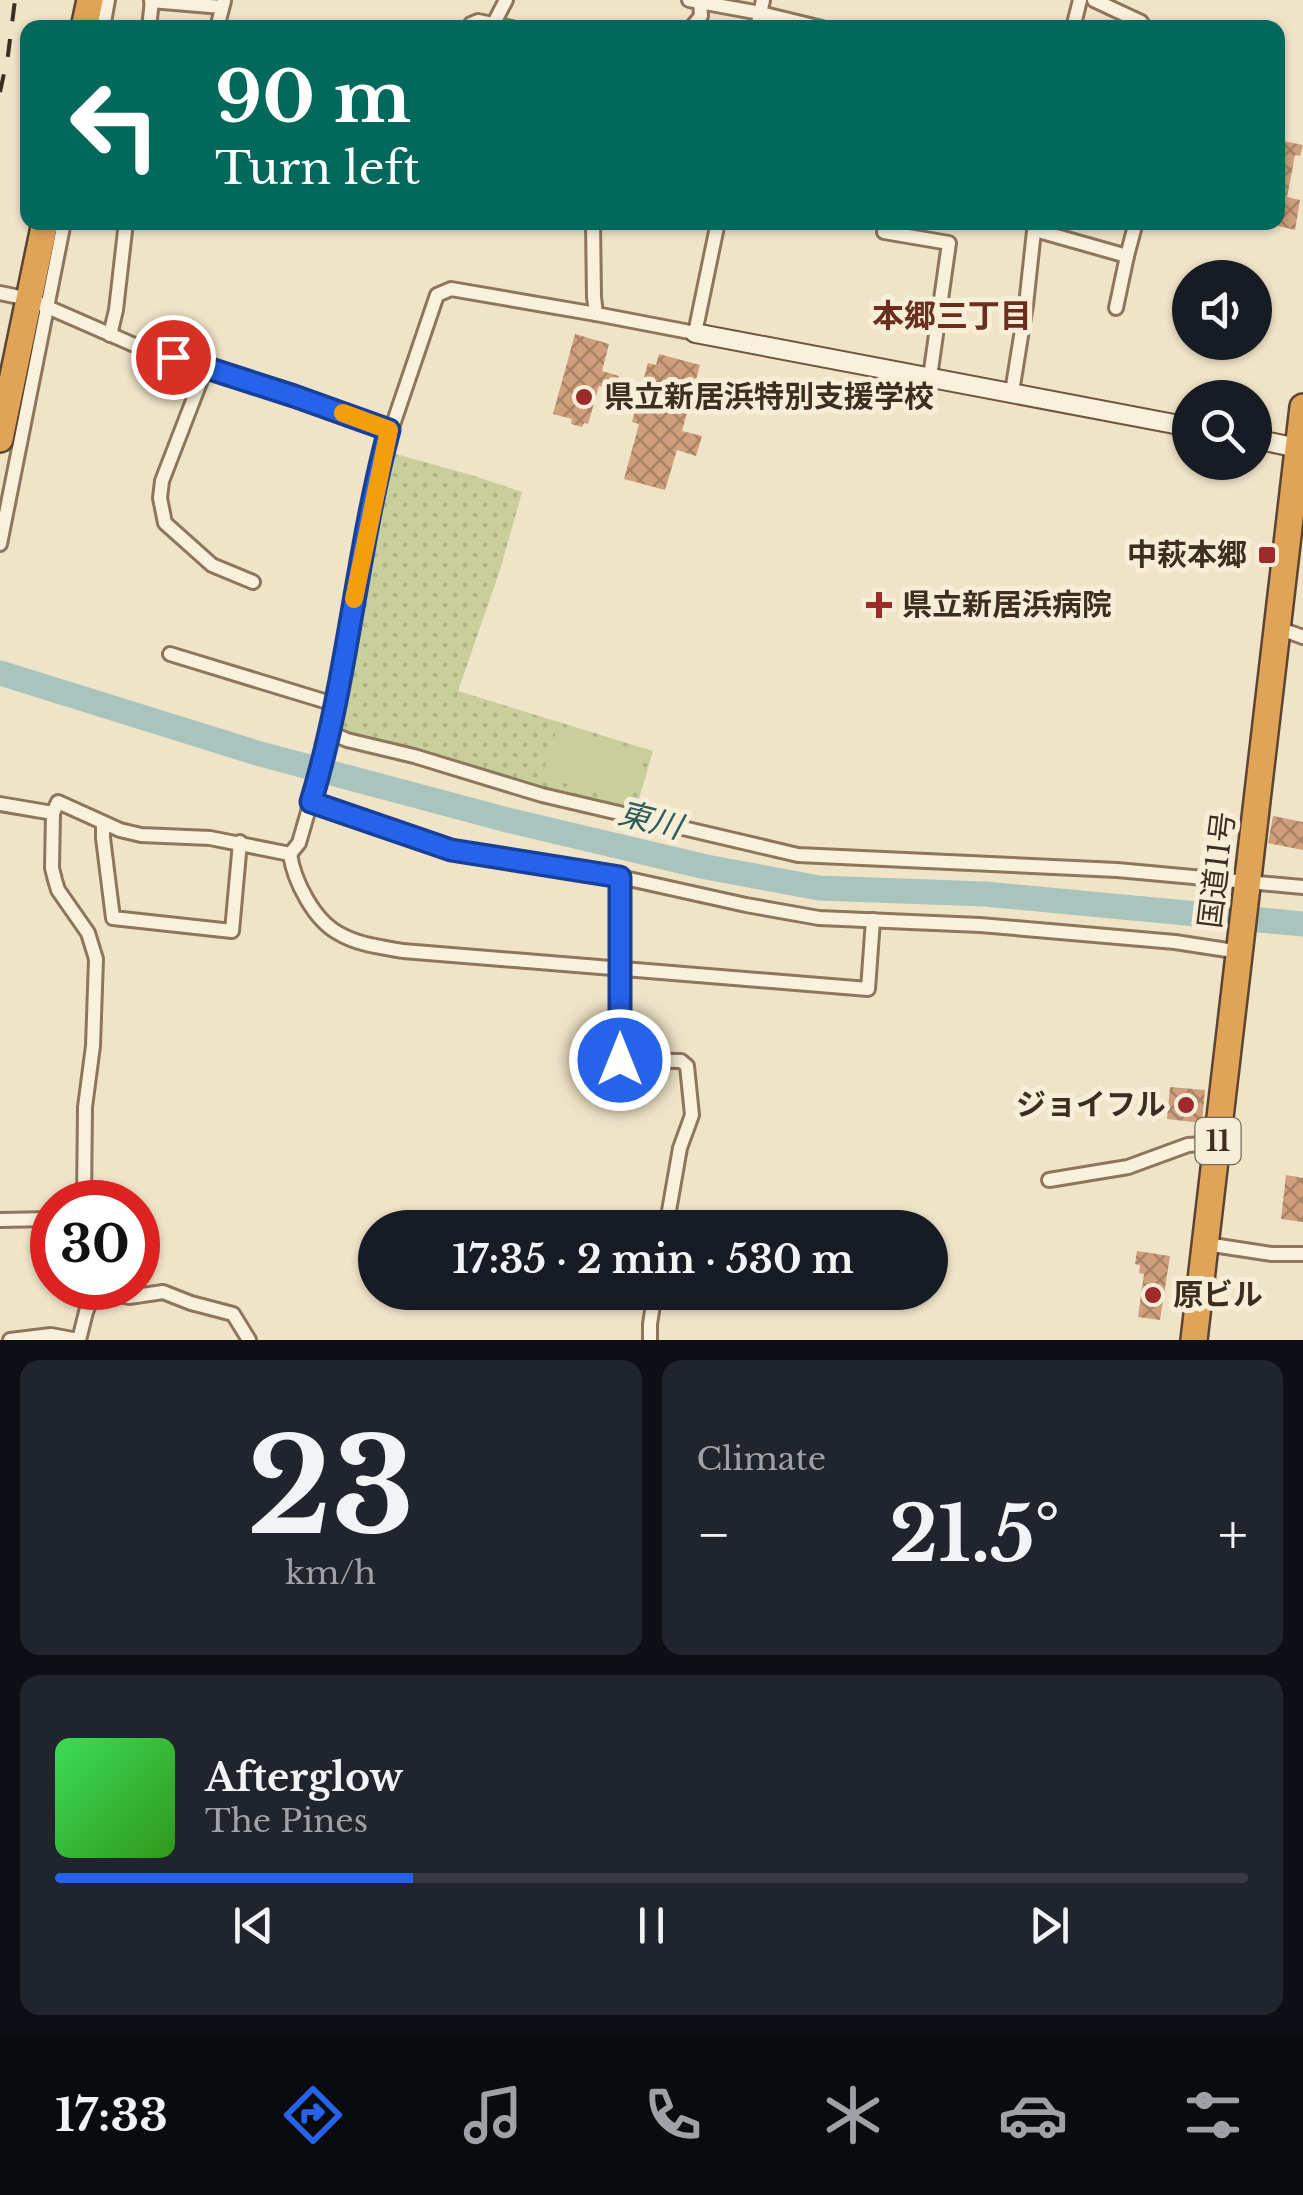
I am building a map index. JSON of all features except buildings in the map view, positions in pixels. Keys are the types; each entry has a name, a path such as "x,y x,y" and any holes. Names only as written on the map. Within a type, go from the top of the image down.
{"highway":[{"path":"0,439 38,303 44,230"},
{"name":"国道11号","path":"1194,1340 1303,407"}],"street":[{"path":"696,0 762,6 800,20"},
{"path":"1094,0 1137,20"},
{"path":"151,1 223,4"},
{"path":"0,544 38,303 61,230"},
{"path":"110,334 125,230"},
{"path":"593,230 596,314"},
{"path":"695,334 716,230"},
{"path":"1012,392 1035,230"},
{"path":"1047,230 1127,256"},
{"path":"1116,308 1134,230"},
{"path":"884,232 949,243 930,377"},
{"path":"290,854 299,843 329,736 382,454 436,295 451,289 596,314 1172,423"},
{"path":"0,293 38,303 139,347 389,430"},
{"path":"206,367 162,481 160,498 165,523 212,565 253,582"},
{"path":"1272,443 1298,448"},
{"path":"1278,628 1303,637"},
{"path":"170,654 334,704"},
{"path":"329,736 414,756 542,794 786,853 1117,870 1248,888 1303,886"},
{"path":"312,797 451,850 620,877 819,918 980,925 1240,946"},
{"path":"84,1180 85,1107 94,1046 96,959 88,934 58,890 52,868 53,812 58,802 140,835 210,838 290,854"},
{"path":"0,804 53,812"},
{"path":"103,823 113,918 232,931 240,842"},
{"path":"290,854 296,882 325,924 365,944 403,951 868,989 873,920"},
{"path":"620,877 620,1060 681,1061 687,1066 692,1115 680,1148 669,1210"},
{"path":"1050,1180 1128,1167 1188,1145 1217,1144"},
{"path":"0,1220 30,1219"},
{"path":"1206,1244 1300,1254 1303,1272"},
{"path":"160,1293 233,1314 249,1340"},
{"path":"10,1340 51,1336 79,1340 87,1310"},
{"path":"650,1340 652,1310"}],"green space":[{"path":"389,452 522,492 458,691 653,751 636,809 542,787 335,726"},
{"path":"558,726 645,752 629,803 542,776"}],"waterway":[{"name":"東川","path":"0,673 257,753 507,820 706,867 819,888 985,894 1303,924"}],"railway":[{"path":"0,92 15,0"}],"slow traffic":[{"path":"343,413 389,430 354,599"}],"place":[{"name":"県立新居浜特別支援学校","path":"584,397"},
{"name":"中萩本郷","path":"1267,555"},
{"name":"県立新居浜病院","path":"879,605"},
{"name":"ジョイフル","path":"1186,1105"},
{"name":"原ビル","path":"1153,1295"}],"district":[{"name":"本郷三丁目","path":"952,316"}],"route":[{"path":"173,357 389,430 329,739 311,802 451,850 620,877 620,1060"}]}
